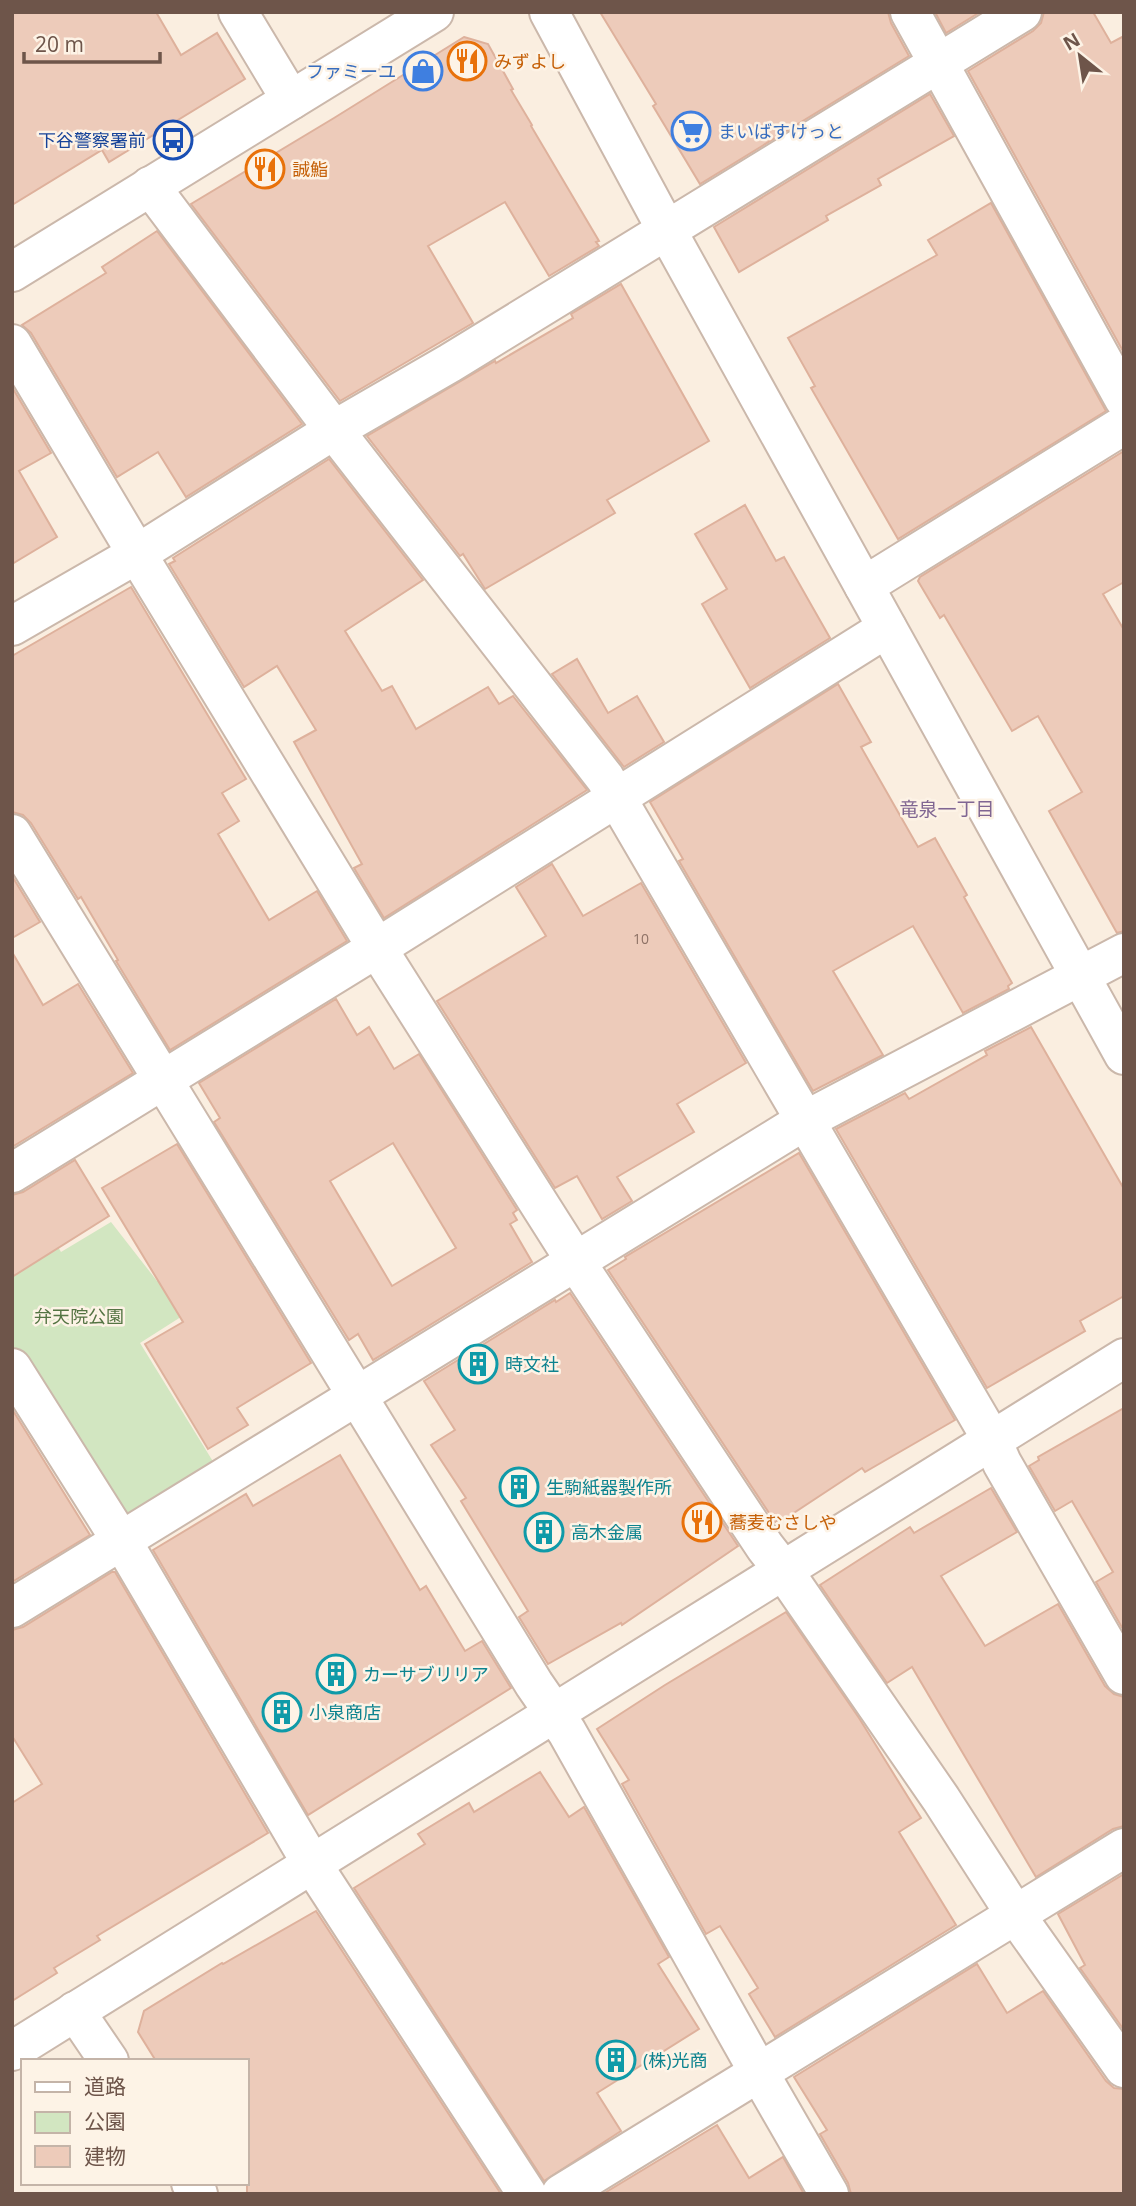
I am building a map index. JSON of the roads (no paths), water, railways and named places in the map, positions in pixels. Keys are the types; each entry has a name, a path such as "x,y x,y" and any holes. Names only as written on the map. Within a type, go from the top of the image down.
{"street":[{"path":"238,12 291,100"},
{"path":"12,272 434,12"},
{"path":"549,12 666,229 1124,1055"},
{"path":"910,12 1124,399"},
{"path":"12,626 137,554 334,430 450,363 1021,12"},
{"path":"150,186 334,430 605,778 992,1440 1002,1463 1124,1675"},
{"path":"12,344 377,948 576,1262 765,1547 941,1799 1015,1914 1124,2068"},
{"path":"864,586 1124,425"},
{"path":"12,1173 887,628"},
{"path":"12,834 359,1395 534,1684 555,1712 829,2194"},
{"path":"12,1608 804,1121 1124,953"},
{"path":"12,2051 1124,1358"},
{"path":"12,1368 122,1541 312,1864 527,2194"},
{"path":"561,2194 1124,1848"},
{"path":"75,2011 108,2059"}],"place":[{"name":"みずよし","path":"467,61"},
{"name":"ファミーユ","path":"423,71"},
{"name":"まいばすけっと","path":"691,131"},
{"name":"下谷警察署前","path":"173,140"},
{"name":"誠鮨","path":"265,169"},
{"name":"時文社","path":"478,1364"},
{"name":"生駒紙器製作所","path":"519,1487"},
{"name":"蕎麦むさしや","path":"702,1522"},
{"name":"高木金属","path":"544,1532"},
{"name":"カーサブリリア","path":"336,1674"},
{"name":"小泉商店","path":"282,1712"},
{"name":"(株)光商","path":"616,2060"}],"district":[{"name":"竜泉一丁目","path":"947,809"}],"park label":[{"name":"弁天院公園","path":"79,1316"}]}
